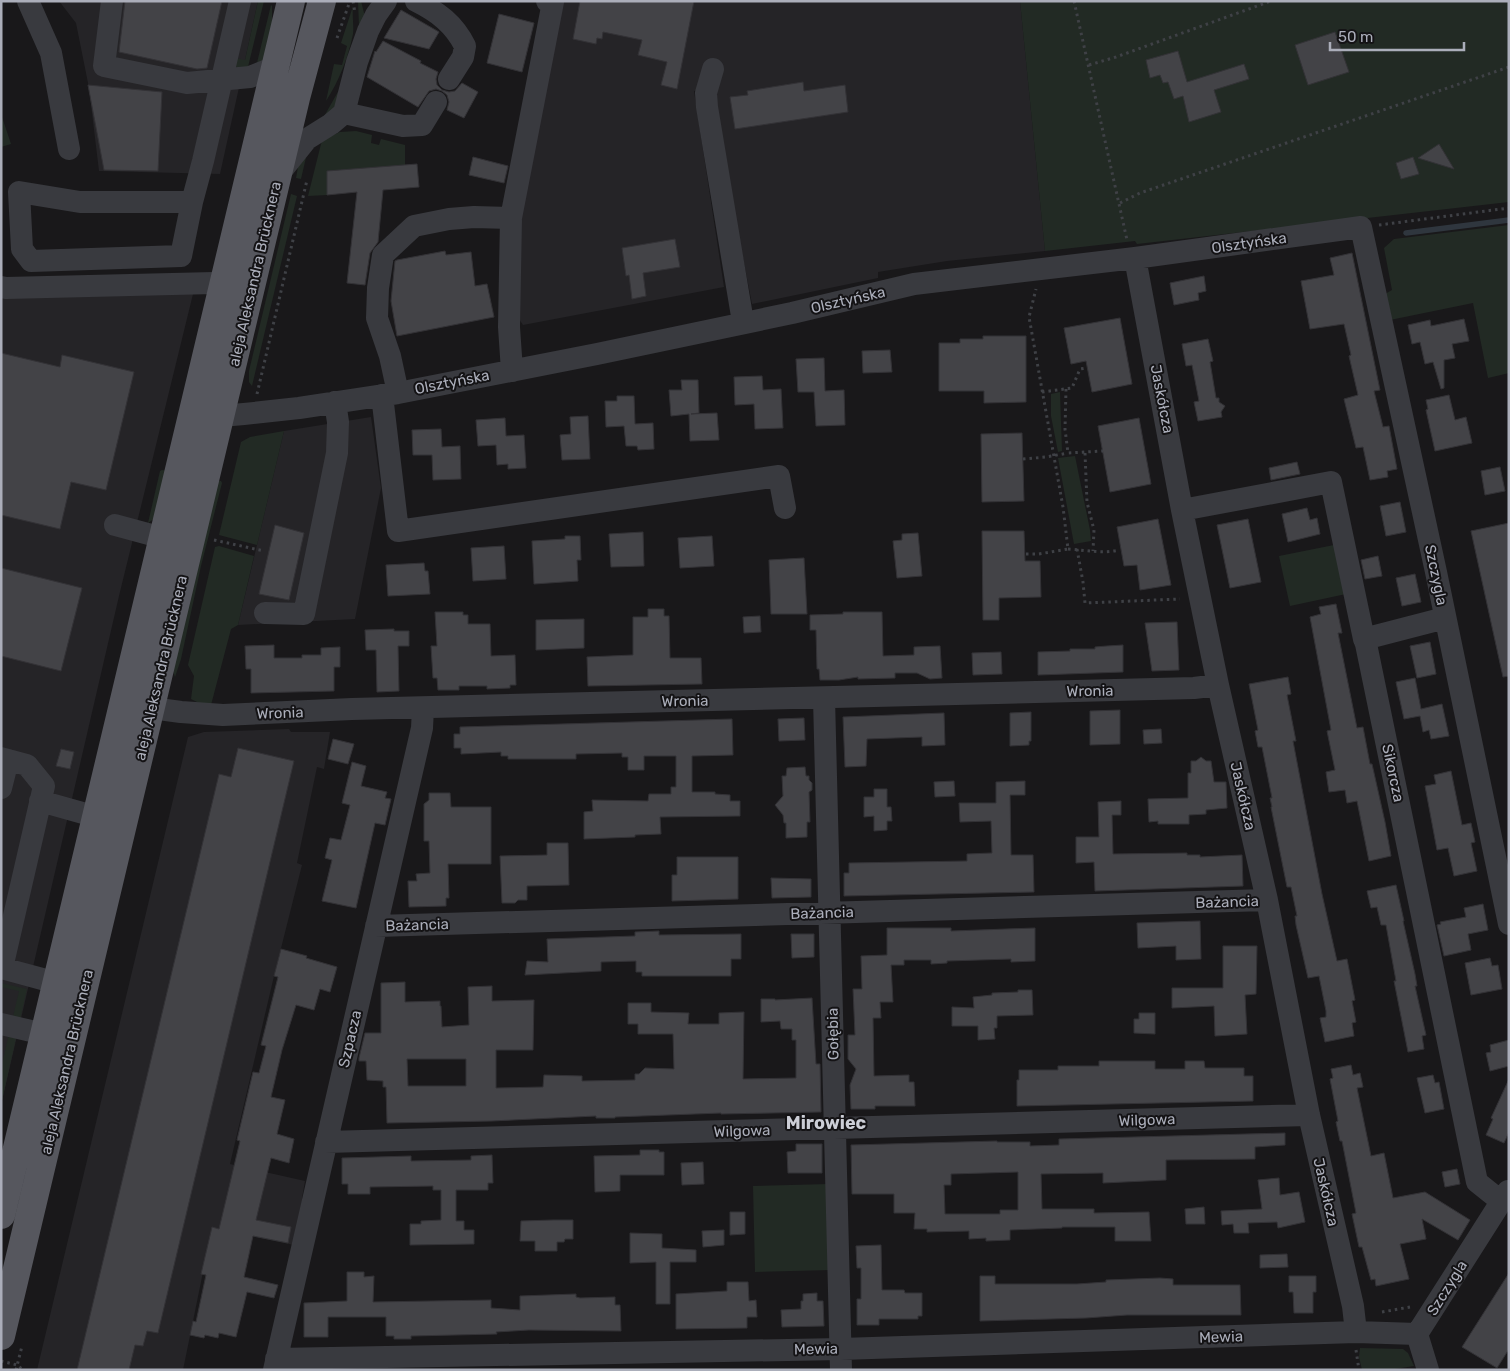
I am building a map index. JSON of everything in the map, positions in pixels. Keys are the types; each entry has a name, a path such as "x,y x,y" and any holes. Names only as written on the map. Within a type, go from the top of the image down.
{"main road":[{"name":"aleja Aleksandra Brücknera","path":"1,1215 292,1"},
{"name":"aleja Aleksandra Brücknera","path":"1,1336 296,98 322,1"}],"street":[{"path":"28,1 51,53 69,149"},
{"path":"112,1 104,66 187,83 250,76 275,67"},
{"path":"192,202 80,202 19,192 22,250 31,260 181,256 203,161 229,78 240,1"},
{"path":"416,1 436,11 458,33 465,46 463,57 449,79"},
{"path":"512,371 509,328 511,218 553,2 547,1"},
{"path":"279,174 307,139 331,124 344,113 356,62 377,6"},
{"path":"713,69 706,93 707,107 743,322"},
{"path":"229,78 256,94 266,109"},
{"path":"344,113 404,126 422,125 436,102"},
{"path":"511,218 474,217 449,219 414,226 383,255 378,288 377,318 390,356 390,394 398,531 779,476 785,508"},
{"name":"Olsztyńska","path":"193,410 221,416 290,409 390,394 512,371 792,313 914,284 1132,250 1361,227"},
{"name":"Szczygla","path":"1361,227 1509,924"},
{"name":"Jaskółcza","path":"1132,250 1218,685 1267,900 1308,1115 1355,1324"},
{"path":"1,287 223,284"},
{"path":"265,613 304,614 337,453 338,422 334,402"},
{"name":"Sikorcza","path":"1182,510 1331,482 1476,1182 1505,1196"},
{"path":"115,525 162,538"},
{"path":"1364,639 1445,618"},
{"name":"Wronia","path":"152,708 224,715 1194,688 1218,685"},
{"name":"Gołębia","path":"824,698 841,1359"},
{"name":"Szpacza","path":"275,1364 422,728 423,708"},
{"path":"1,788 5,759 27,765 44,786 2,968 57,982"},
{"path":"40,801 97,817"},
{"name":"Bażancia","path":"376,926 1267,900"},
{"path":"1,1024 44,1034"},
{"name":"Wilgowa","path":"326,1142 1308,1115"},
{"name":"Szczygla","path":"1417,1334 1505,1196"},
{"path":"1355,1324 1417,1334 1428,1370"},
{"name":"Mewia","path":"275,1364 841,1359 1355,1324"}],"path":[{"path":"1074,1 1132,250"},
{"path":"1089,65 1271,1"},
{"path":"1120,203 1140,193 1509,67"},
{"path":"258,392 307,180"},
{"path":"1361,227 1509,208"},
{"path":"1037,286 1028,317 1063,507 1068,549"},
{"path":"1042,392 1072,388 1080,369 1086,368"},
{"path":"1066,389 1065,429 1068,453"},
{"path":"1023,459 1103,450"},
{"path":"1085,453 1087,502 1094,530 1093,552"},
{"path":"213,540 264,551"},
{"path":"1026,554 1039,554 1068,549 1087,549 1093,552 1120,550"},
{"path":"1077,549 1085,603 1186,599"},
{"path":"1355,1324 1428,1304 1435,1307"},
{"path":"1,1361 18,1365 23,1370"},
{"path":"16,1370 18,1365"}],"shaded area":[{"path":"59,1 258,1 220,174 99,171 89,88 76,23"},
{"path":"258,1 264,1 247,71 232,65 231,57 245,60"},
{"path":"358,1 361,1 365,17 335,109 322,120 339,90 359,27"},
{"path":"559,1 1020,1 1045,251 947,261 878,272 878,278 752,304 718,129 698,90 694,91 724,287 523,325 517,316 519,212"},
{"path":"1020,1 1509,1 1509,202 1137,244 1135,241 1045,251"},
{"path":"271,5 272,33 264,62 255,71"},
{"path":"353,6 353,34 348,52 339,77 326,101 334,64 342,65 347,46 341,43"},
{"path":"1,118 11,144 1,147"},
{"path":"356,131 372,135 371,143 379,145 381,139 405,145 405,165 327,171 327,195 308,196 322,140 340,132"},
{"path":"308,149 301,179 296,178 298,167"},
{"path":"291,194 297,196 252,386 249,382 249,371"},
{"path":"1509,225 1509,373 1488,378 1473,303 1390,320 1385,294 1392,290 1384,248 1394,239"},
{"path":"194,290 119,596 1,1105 1,294"},
{"path":"1060,392 1062,451 1058,452 1051,416 1051,394"},
{"path":"371,417 381,488 355,619 238,625 284,431"},
{"path":"284,431 257,545 219,535 241,442 250,437"},
{"path":"1075,456 1091,541 1074,544 1058,458"},
{"path":"160,471 169,471 155,518 148,523"},
{"path":"217,481 222,483 201,566 181,659 175,677 173,671"},
{"path":"1334,545 1346,594 1290,606 1279,556"},
{"path":"219,546 254,556 238,625 231,629 211,705 203,705 191,699 194,676 188,665 215,547"},
{"path":"289,729 291,732 330,732 324,769 317,767 297,863 302,865 230,1164 305,1181 302,1198 304,1204 294,1245 212,1228 183,1370 37,1370 188,737 204,732"},
{"path":"1,983 27,989 1,1105 1,1068 19,991 1,987"},
{"path":"829,1184 832,1270 755,1272 753,1186"},
{"path":"1360,1348 1403,1349 1408,1353 1414,1366 1389,1370 1362,1370 1359,1357"}],"building":[{"path":"125,1 222,1 207,68 197,69 119,52"},
{"path":"580,1 694,1 677,89 661,85 667,62 638,55 642,40 603,32 602,39 597,38 596,44 573,39"},
{"path":"401,10 439,32 429,49 384,38"},
{"path":"499,14 534,23 522,72 487,63"},
{"path":"1335,32 1349,72 1308,85 1295,45"},
{"path":"383,41 438,72 437,85 442,90 455,91 462,83 478,92 464,118 447,110 449,102 447,95 442,91 436,89 429,91 418,107 367,77 375,51"},
{"path":"1178,51 1187,82 1244,64 1249,79 1214,90 1221,112 1189,122 1183,96 1174,99 1168,82 1163,83 1160,75 1150,78 1146,60"},
{"path":"803,82 804,91 845,85 848,112 735,129 730,97 748,95 747,91"},
{"path":"88,85 162,92 158,171 104,170"},
{"path":"1439,144 1454,169 1418,158"},
{"path":"473,157 508,166 504,183 469,175"},
{"path":"1413,157 1419,174 1401,179 1396,163"},
{"path":"417,164 419,187 383,190 378,242 370,253 365,285 347,283 357,192 327,195 327,171"},
{"path":"675,239 680,267 643,273 646,296 632,299 629,275 626,276 622,248"},
{"path":"445,251 446,255 471,252 475,286 487,284 494,317 397,336 391,301 395,261"},
{"path":"1352,253 1380,390 1374,391 1383,427 1389,426 1397,469 1387,471 1388,477 1370,480 1363,447 1356,448 1344,399 1358,395 1344,324 1310,329 1301,281 1334,275 1330,258"},
{"path":"1204,276 1206,291 1198,293 1199,300 1174,305 1170,283"},
{"path":"1120,318 1132,384 1092,392 1086,361 1071,364 1064,328"},
{"path":"1464,319 1469,341 1452,344 1455,358 1444,360 1444,388 1441,389 1433,362 1425,364 1420,342 1412,344 1408,325 1430,320 1431,326"},
{"path":"983,336 1026,336 1026,402 984,403 984,391 939,391 939,343 960,343 960,339 983,339"},
{"path":"1208,339 1213,361 1210,362 1216,398 1219,398 1219,402 1225,406 1221,412 1222,417 1198,421 1194,402 1199,401 1192,365 1186,366 1182,344"},
{"path":"890,350 892,372 863,373 862,351"},
{"path":"1,353 60,367 62,355 134,372 106,490 71,482 60,529 1,515"},
{"path":"824,358 825,391 844,390 845,425 816,426 814,392 798,392 796,359"},
{"path":"762,376 763,390 781,389 783,428 755,429 754,404 735,405 734,377"},
{"path":"681,380 698,380 699,413 691,414 717,413 719,440 690,441 689,414 671,416 669,390 682,390"},
{"path":"1449,395 1455,420 1466,417 1472,443 1435,451 1426,410 1428,409 1426,400"},
{"path":"617,396 634,396 635,424 653,423 654,449 638,450 637,446 626,446 624,426 606,427 605,401 617,401"},
{"path":"588,416 590,459 562,460 560,435 571,434 570,417"},
{"path":"505,418 506,436 524,435 526,468 508,469 508,464 497,465 496,445 478,446 476,420"},
{"path":"1139,418 1151,484 1110,492 1098,426"},
{"path":"441,429 442,447 460,446 461,479 433,480 432,455 413,455 412,430"},
{"path":"1022,433 1024,501 982,502 981,434"},
{"path":"1297,462 1300,474 1271,480 1269,468"},
{"path":"1500,467 1505,491 1485,495 1481,471"},
{"path":"1400,502 1406,532 1386,536 1380,506"},
{"path":"1307,508 1310,520 1317,518 1320,534 1288,542 1282,514"},
{"path":"1158,519 1171,585 1140,590 1137,565 1124,566 1117,527"},
{"path":"1248,519 1261,582 1230,588 1217,525"},
{"path":"1509,523 1509,676 1503,677 1471,531"},
{"path":"275,525 304,533 289,600 259,594"},
{"path":"982,531 1024,531 1025,561 1040,561 1041,597 999,598 999,620 983,620"},
{"path":"643,532 644,566 611,567 609,534"},
{"path":"918,533 922,576 897,578 893,541 902,540 902,534"},
{"path":"565,536 580,536 581,560 577,560 578,581 534,584 532,541 565,539"},
{"path":"712,536 714,566 680,568 678,538"},
{"path":"504,546 506,579 473,581 471,548"},
{"path":"1378,556 1382,576 1365,579 1361,560"},
{"path":"804,558 807,614 771,614 769,560"},
{"path":"424,563 425,571 428,571 430,594 388,596 386,565"},
{"path":"1,568 82,588 61,671 1,656"},
{"path":"1415,574 1421,602 1402,606 1396,578"},
{"path":"1336,604 1342,633 1338,633 1357,728 1363,727 1391,856 1369,861 1357,801 1347,803 1345,790 1329,792 1326,772 1335,770 1327,731 1331,730 1310,617 1321,614 1319,607"},
{"path":"648,609 664,609 664,616 669,616 670,658 701,658 702,684 588,686 587,657 633,655 633,617 648,617"},
{"path":"435,612 463,612 463,615 468,615 468,624 490,624 491,656 515,655 516,685 510,685 510,688 487,689 487,686 459,686 459,690 438,690 437,678 433,678 431,646 437,646"},
{"path":"843,612 882,612 883,656 914,655 914,647 940,646 942,678 930,679 917,673 895,673 895,678 858,679 858,677 820,680 819,669 817,669 816,630 810,630 810,615 843,614"},
{"path":"760,616 761,632 744,633 743,617"},
{"path":"584,619 584,648 536,650 536,620"},
{"path":"1177,622 1179,670 1152,671 1145,623"},
{"path":"394,629 394,631 409,631 409,646 398,646 399,691 377,692 376,650 366,650 365,630"},
{"path":"1430,642 1436,674 1417,678 1410,646"},
{"path":"274,645 274,658 302,658 302,655 321,655 321,648 340,647 340,667 334,667 334,691 251,693 251,669 246,669 245,646"},
{"path":"1123,645 1123,672 1038,675 1038,652 1095,649 1095,647"},
{"path":"1001,652 1002,674 973,675 972,653"},
{"path":"1288,677 1291,694 1287,695 1296,741 1293,741 1322,894 1337,961 1347,959 1355,1000 1352,1001 1356,1022 1352,1023 1354,1036 1325,1042 1320,1018 1326,1017 1326,1011 1319,976 1308,978 1296,925 1295,916 1297,916 1291,887 1287,887 1271,807 1270,798 1272,798 1262,747 1258,747 1255,731 1258,730 1249,684"},
{"path":"1415,678 1421,709 1442,704 1449,736 1431,739 1429,730 1423,732 1420,716 1404,719 1396,682"},
{"path":"1120,710 1120,744 1090,745 1090,711"},
{"path":"1031,712 1031,741 1029,741 1029,745 1010,746 1010,713"},
{"path":"944,713 945,745 922,746 922,737 867,739 866,766 845,767 843,717"},
{"path":"804,718 805,740 779,741 778,719"},
{"path":"732,719 733,755 692,756 692,792 715,792 715,794 730,795 730,801 740,801 740,816 660,817 661,834 635,835 635,837 584,839 584,812 593,811 592,800 648,801 649,794 671,794 671,787 676,787 676,756 644,756 644,770 628,770 628,757 622,757 622,753 576,754 576,759 508,759 508,756 501,756 501,752 461,754 461,748 454,748 454,734 460,734 460,727"},
{"path":"1161,729 1162,743 1144,744 1143,730"},
{"path":"333,739 354,744 348,764 328,759"},
{"path":"238,748 294,761 158,1333 147,1331 143,1346 135,1345 129,1370 77,1370 219,774 231,777"},
{"path":"61,749 74,752 70,769 56,766"},
{"path":"1201,757 1206,761 1211,761 1214,782 1226,782 1227,808 1206,810 1206,814 1189,815 1189,824 1158,824 1158,821 1149,822 1148,799 1188,798 1188,773 1191,773 1191,761 1196,761"},
{"path":"352,762 366,766 361,786 387,792 385,798 391,799 385,825 375,823 356,908 322,901 332,860 325,858 330,838 341,840 350,805 342,803"},
{"path":"805,767 806,776 809,776 809,780 812,783 812,790 809,792 810,822 807,822 807,837 786,838 786,823 784,823 783,815 775,805 783,796 782,776 786,776 787,768"},
{"path":"1451,771 1462,825 1471,823 1475,842 1471,843 1477,871 1454,876 1448,848 1437,850 1425,786 1436,784 1434,775"},
{"path":"954,781 955,796 935,797 934,782"},
{"path":"1025,781 1025,795 1010,795 1011,855 1033,855 1034,892 844,896 844,873 849,873 849,863 967,861 967,854 992,853 991,821 960,822 959,803 996,803 996,782"},
{"path":"874,789 887,789 887,807 891,807 892,821 887,821 887,830 874,831 874,816 864,817 864,797 874,797"},
{"path":"429,793 450,793 451,807 491,807 491,864 448,864 449,898 446,898 446,906 409,907 408,881 417,881 416,874 430,873 429,841 424,841 424,804 429,800"},
{"path":"1121,801 1121,815 1112,815 1113,854 1187,853 1187,855 1200,855 1200,857 1242,855 1243,886 1095,891 1094,862 1076,863 1076,837 1099,837 1098,802"},
{"path":"547,843 568,843 569,885 527,886 527,900 518,900 515,903 502,903 500,856 547,855"},
{"path":"677,857 738,857 738,899 672,901 672,875 677,875"},
{"path":"771,878 811,879 811,897 772,898"},
{"path":"1396,885 1426,1035 1422,1036 1424,1049 1408,1052 1394,981 1396,981 1386,925 1381,925 1377,907 1371,908 1367,891"},
{"path":"1483,904 1488,930 1468,934 1471,950 1444,956 1437,925 1441,924 1440,922 1466,917 1464,908"},
{"path":"1200,921 1201,959 1176,960 1176,946 1138,948 1137,923"},
{"path":"887,928 951,928 951,931 1035,928 1035,961 1011,962 1011,959 947,961 947,963 931,964 931,960 904,960 904,965 891,965 893,1002 880,1002 881,1018 873,1018 874,1076 909,1075 909,1082 914,1082 915,1106 875,1106 875,1109 851,1109 850,1085 856,1069 848,1059 848,1035 855,1035 853,989 862,989 861,956 887,955"},
{"path":"659,931 659,935 741,934 741,959 731,959 731,976 642,976 642,972 636,972 636,961 601,962 601,971 525,975 527,961 548,962 547,939 635,936 635,932"},
{"path":"791,934 814,934 814,957 792,958"},
{"path":"1223,946 1257,946 1256,994 1245,995 1247,1034 1215,1036 1214,1006 1172,1008 1172,988 1223,988"},
{"path":"281,949 337,967 330,992 320,989 314,1010 296,1005 282,1050 271,1097 285,1100 277,1134 294,1139 289,1163 271,1158 256,1220 291,1227 288,1243 253,1236 244,1277 278,1285 274,1298 247,1292 236,1337 219,1333 218,1338 205,1335 204,1338 190,1335 193,1321 196,1322 206,1275 201,1274 212,1227 219,1229 240,1141 237,1140 253,1072 259,1073 266,1046 261,1045 278,977 274,976"},
{"path":"1490,958 1492,966 1498,965 1502,989 1471,995 1465,963"},
{"path":"405,982 405,1002 440,1001 442,1027 469,1025 468,987 492,986 492,1001 534,1000 533,1050 496,1050 496,1088 543,1087 544,1075 582,1076 582,1081 635,1080 635,1074 639,1074 645,1068 674,1069 673,1034 638,1034 638,1024 628,1024 628,1003 651,1003 651,1012 689,1013 688,1024 719,1024 719,1013 744,1012 743,1079 796,1078 796,1040 792,1040 792,1029 781,1029 780,1021 761,1022 761,999 812,998 816,1064 820,1064 821,1112 721,1113 615,1118 596,1118 596,1116 492,1121 387,1123 386,1087 383,1087 383,1081 367,1080 366,1061 359,1061 365,1033 381,1033 381,983","holes":["407,1059 466,1059 466,1086 408,1086"]},
{"path":"1018,990 1032,990 1033,1015 997,1016 997,1028 994,1028 995,1039 978,1040 978,1026 952,1026 952,1007 974,1008 973,997 992,995 992,993 1018,992"},
{"path":"1139,1013 1155,1013 1155,1034 1134,1033 1134,1019 1139,1019"},
{"path":"1509,1040 1509,1066 1490,1071 1486,1053 1491,1052 1490,1045"},
{"path":"1099,1061 1155,1061 1155,1069 1185,1069 1185,1061 1204,1061 1205,1068 1244,1068 1244,1076 1253,1076 1253,1101 1017,1106 1019,1070 1058,1070 1058,1066 1099,1066"},
{"path":"1351,1065 1353,1075 1360,1073 1363,1087 1357,1088 1371,1156 1384,1153 1393,1198 1425,1192 1470,1220 1458,1240 1422,1219 1426,1239 1400,1244 1409,1279 1376,1286 1375,1279 1371,1280 1362,1247 1359,1247 1352,1214 1356,1213 1342,1141 1340,1141 1336,1122 1338,1121 1330,1079 1333,1078 1331,1069"},
{"path":"1433,1075 1435,1083 1439,1082 1444,1109 1425,1113 1417,1078"},
{"path":"1509,1079 1509,1132 1504,1143 1486,1135 1493,1119 1491,1118"},
{"path":"1285,1133 1285,1145 1255,1147 1255,1159 1166,1160 1166,1180 1103,1183 1103,1173 1041,1174 1042,1209 1094,1209 1094,1213 1149,1212 1151,1241 1115,1241 1115,1227 1062,1227 1010,1230 1010,1240 986,1241 986,1238 969,1239 969,1231 927,1232 927,1229 914,1229 915,1213 894,1213 894,1194 852,1194 851,1145 997,1141 1030,1142 1030,1146 1059,1145 1059,1139","holes":["1018,1172 1018,1210 1000,1210 1000,1214 945,1214 944,1185 951,1185 951,1174"]},
{"path":"796,1144 822,1144 822,1173 788,1173 787,1152 796,1151"},
{"path":"640,1150 659,1150 659,1152 664,1152 664,1175 620,1175 620,1191 595,1192 594,1156 640,1155"},
{"path":"492,1155 493,1183 488,1183 488,1190 456,1190 456,1221 464,1221 464,1230 474,1230 474,1244 410,1245 410,1224 421,1224 421,1221 441,1220 441,1190 433,1190 433,1186 370,1187 370,1194 348,1194 348,1184 342,1184 342,1158 411,1156 411,1161 471,1160 471,1156"},
{"path":"703,1162 704,1184 682,1185 681,1163"},
{"path":"1457,1169 1460,1184 1445,1187 1442,1172"},
{"path":"1279,1178 1280,1195 1299,1192 1305,1222 1278,1228 1277,1222 1248,1223 1249,1233 1234,1233 1233,1224 1222,1225 1221,1211 1262,1209 1258,1180"},
{"path":"1204,1207 1205,1224 1186,1224 1185,1209"},
{"path":"730,1212 745,1212 745,1234 730,1235"},
{"path":"573,1220 573,1239 557,1242 557,1251 535,1251 535,1241 520,1241 521,1221"},
{"path":"724,1230 724,1245 703,1247 702,1231"},
{"path":"630,1233 662,1234 662,1248 696,1250 696,1262 670,1262 670,1304 656,1304 656,1262 630,1263"},
{"path":"881,1245 882,1290 904,1290 905,1293 922,1293 922,1316 918,1316 918,1319 879,1319 879,1325 857,1325 857,1299 861,1299 861,1268 857,1268 856,1246"},
{"path":"1287,1254 1288,1267 1260,1268 1260,1255"},
{"path":"347,1272 364,1272 364,1277 374,1276 373,1302 491,1300 491,1308 520,1310 520,1296 576,1294 576,1297 580,1298 615,1297 615,1305 620,1305 621,1331 529,1330 496,1332 497,1334 411,1336 411,1339 394,1339 394,1336 386,1336 386,1317 328,1317 328,1337 304,1337 304,1303 347,1301"},
{"path":"1509,1273 1509,1349 1497,1368 1462,1347"},
{"path":"980,1276 995,1276 995,1284 1077,1284 1106,1282 1106,1280 1160,1278 1173,1279 1173,1285 1240,1285 1241,1315 1127,1315 980,1321"},
{"path":"1289,1276 1316,1276 1316,1292 1313,1292 1313,1313 1294,1313 1293,1292 1289,1292"},
{"path":"727,1282 748,1282 749,1301 756,1300 757,1317 747,1317 747,1328 676,1329 676,1294 727,1291"},
{"path":"817,1293 817,1301 823,1301 824,1326 782,1327 781,1310 801,1309 803,1294"}],"waterway":[{"path":"1406,233 1509,220"}],"district":[{"name":"Mirowiec","path":"826,1123"}]}
